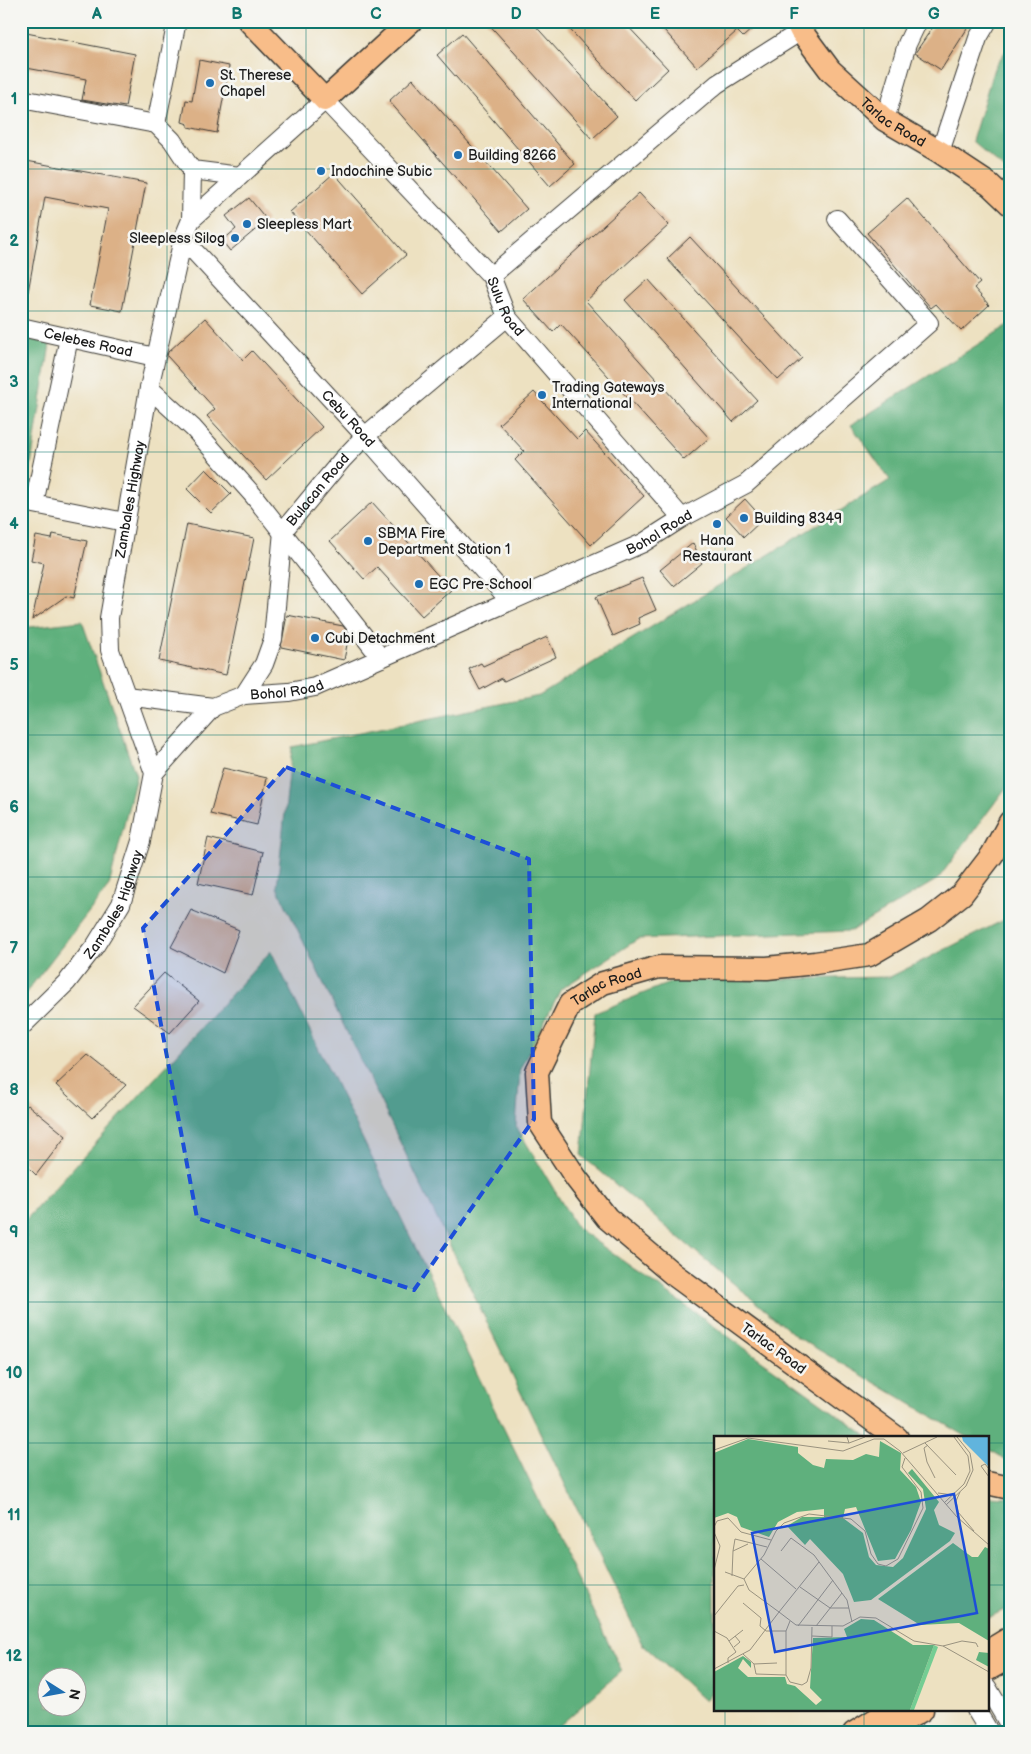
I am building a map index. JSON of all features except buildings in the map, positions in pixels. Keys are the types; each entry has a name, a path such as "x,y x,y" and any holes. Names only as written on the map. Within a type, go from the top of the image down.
{"main road":[{"path":"249,21 325,100 411,21"},
{"name":"Tarlac Road","path":"798,26 830,70 885,120 940,152 990,185 1010,204"},
{"name":"Tarlac Road","path":"894,1436 673,1274 607,1218 576,1178 540,1123 537,1072 570,1004 602,983 659,967 767,968 815,964 869,955 930,920 962,894 992,855 1010,822"},
{"path":"988,1483 1010,1488"},
{"path":"988,1651 1010,1638"},
{"path":"988,1669 1010,1656"},
{"path":"854,1733 888,1712"},
{"path":"883,1733 919,1712"}],"street":[{"path":"156,124 177,21"},
{"path":"885,120 907,44 918,21"},
{"path":"940,152 978,38 988,21"},
{"path":"491,276 717,84 798,26"},
{"path":"21,99 156,124 172,140 192,170 191,220"},
{"name":"Zambales Highway","path":"21,1027 67,982 95,946 121,904 141,841 154,773 110,650 109,618 155,357 183,239 191,220 325,100"},
{"name":"Sulu Road","path":"325,100 491,276 507,317 682,518"},
{"path":"192,170 240,176"},
{"name":"Bohol Road","path":"154,773 213,707 244,694 289,692 315,687 643,543 682,518 746,484 929,323 837,219"},
{"name":"Cebu Road","path":"183,239 365,436 510,601"},
{"name":"Bulacan Road","path":"244,694 264,664 273,639 283,531 342,460 365,436 507,317"},
{"name":"Celebes Road","path":"21,327 155,357"},
{"path":"69,338 34,504 125,522"},
{"path":"149,388 193,428 283,531 381,658"},
{"name":"Bohol Road","path":"126,696 213,707"},
{"path":"988,1689 1010,1726"},
{"path":"977,1712 990,1733"}],"highlighted area":[{"path":"286,767 529,859 534,1119 414,1290 197,1218 143,928"}],"green space":[{"path":"1010,45 1010,174 972,141 994,68"},
{"path":"1010,324 1010,785 1008,785 938,879 851,931 638,939 561,989 520,1069 516,1126 577,1228 867,1436 714,1436 714,1688 705,1701 642,1644 277,887 292,747 539,696 890,480 851,425"},
{"path":"21,336 50,344 21,527"},
{"path":"82,621 136,776 109,886 21,999 21,628"},
{"path":"1010,917 1010,1462 988,1449 988,1436 966,1436 797,1337 582,1156 595,1013 674,981 890,977"},
{"path":"271,951 622,1671 551,1733 21,1733 21,1225"},
{"path":"988,1496 1010,1497 1010,1607 990,1617 988,1616"}],"place":[{"name":"St. Therese Chapel","path":"210,83"},
{"name":"Building 8266","path":"458,155"},
{"name":"Indochine Subic","path":"321,171"},
{"name":"Sleepless Mart","path":"247,224"},
{"name":"Sleepless Silog","path":"235,238"},
{"name":"Trading Gateways International","path":"542,395"},
{"name":"Building 8349","path":"744,518"},
{"name":"Hana Restaurant","path":"717,524"},
{"name":"SBMA Fire Department Station 1","path":"368,541"},
{"name":"EGC Pre-School","path":"419,584"},
{"name":"Cubi Detachment","path":"315,638"}]}
